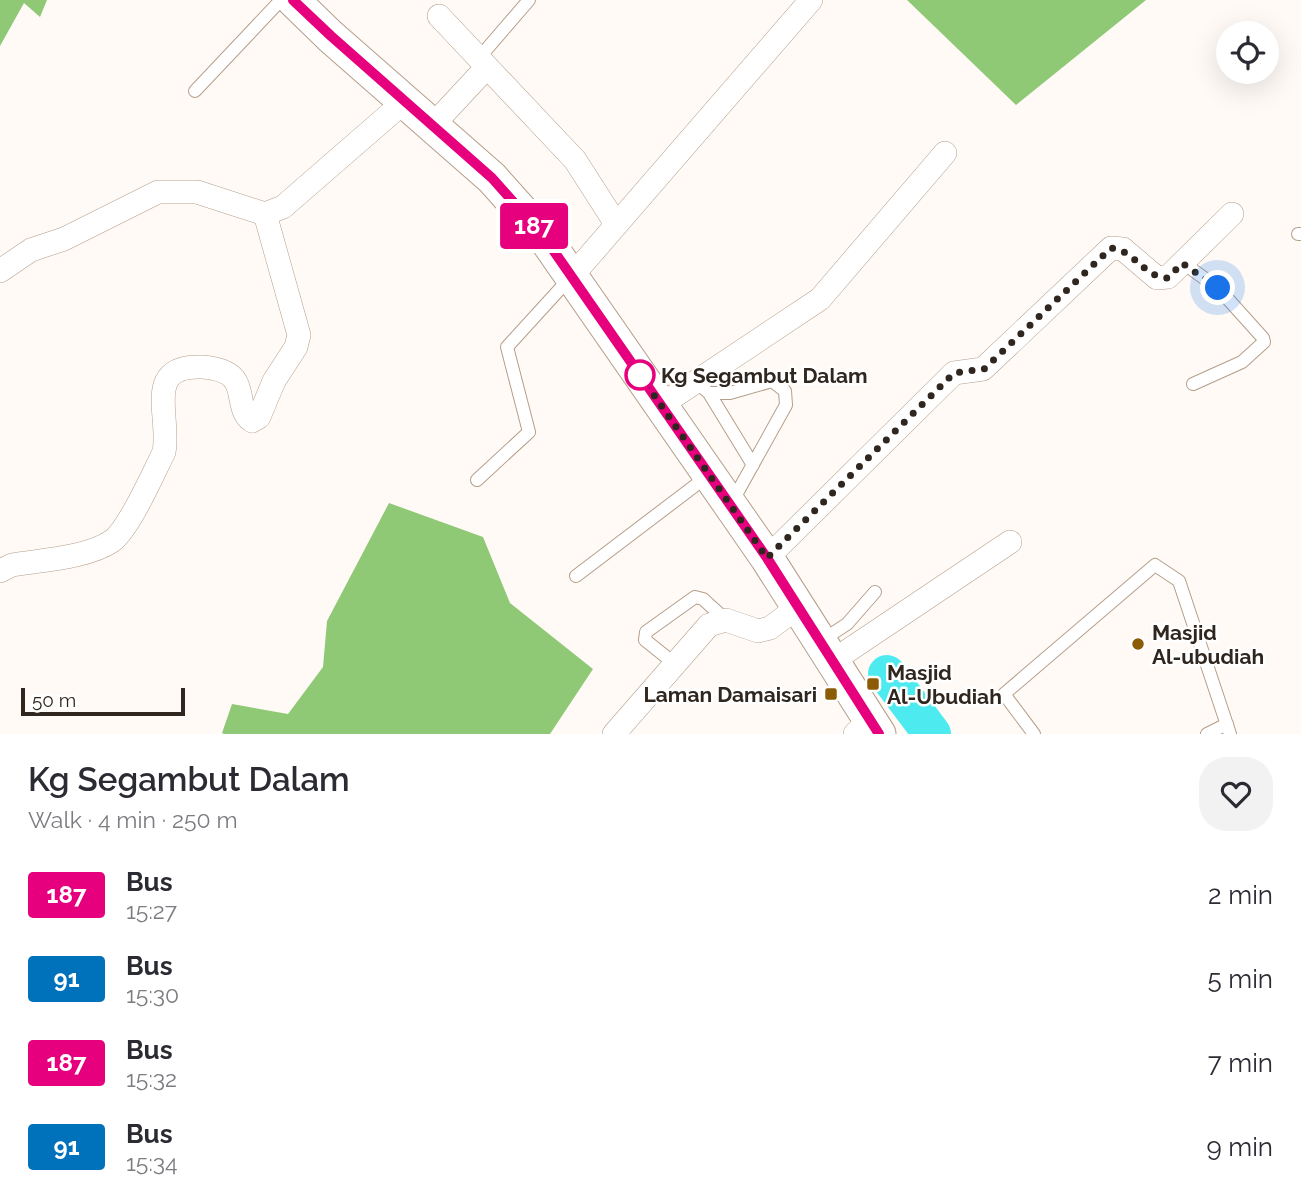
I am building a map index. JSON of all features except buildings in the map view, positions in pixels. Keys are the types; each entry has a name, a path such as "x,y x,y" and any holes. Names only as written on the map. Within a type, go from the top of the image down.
{"street":[{"path":"293,0 492,178 542,234 767,558 827,650 868,729"},
{"path":"572,276 811,0"},
{"path":"439,16 575,160 616,224"},
{"path":"433,125 483,62"},
{"path":"0,271 31,250 64,239 158,192 197,192 265,214 283,207 405,101"},
{"path":"661,405 702,387 820,299 945,153"},
{"path":"0,570 12,565 90,551 113,540 123,528 164,452 167,438 161,398 171,374 186,366 214,368 230,375 237,383 246,416 252,421 259,416 274,381 296,347 299,335 265,214"},
{"path":"767,558 954,373 984,369 1111,248 1123,249 1157,278 1168,278 1232,214"},
{"path":"827,650 1010,542"},
{"path":"614,734 709,625 726,620 758,631 770,628 798,607"}],"lane":[{"path":"195,91 281,0"},
{"path":"483,62 529,0"},
{"path":"1182,263 1218,288 1264,342 1242,362 1193,384"},
{"path":"477,480 529,432 507,347 572,276"},
{"path":"702,387 730,393 772,381 785,391 786,405 730,505"},
{"path":"702,387 753,465"},
{"path":"576,576 710,475"},
{"path":"1034,734 1004,694 1156,565 1179,581 1229,729 1208,734"},
{"path":"827,650 875,592"},
{"path":"675,664 645,640 646,632 695,597 703,599 726,620"}],"green space":[{"path":"0,0 47,0 40,17 24,3 0,46"},
{"path":"907,0 1146,0 1016,105"},
{"path":"389,503 483,537 510,603 593,669 550,734 222,733 232,704 288,714 323,667 327,621"}],"waterway":[{"path":"887,674 932,734"}],"bus line":[{"name":"187","path":"293,0 492,178 542,234 767,558 879,734"}],"place":[{"name":"Kg Segambut Dalam","path":"640,375"},
{"name":"Masjid Al-ubudiah","path":"1138,644"},
{"name":"Masjid Al-Ubudiah","path":"873,684"},
{"name":"Laman Damaisari","path":"831,694"}],"route":[{"path":"640,375 767,558 954,373 967,369 984,369 1111,248 1123,249 1157,278 1168,278 1182,263 1218,288"}]}
